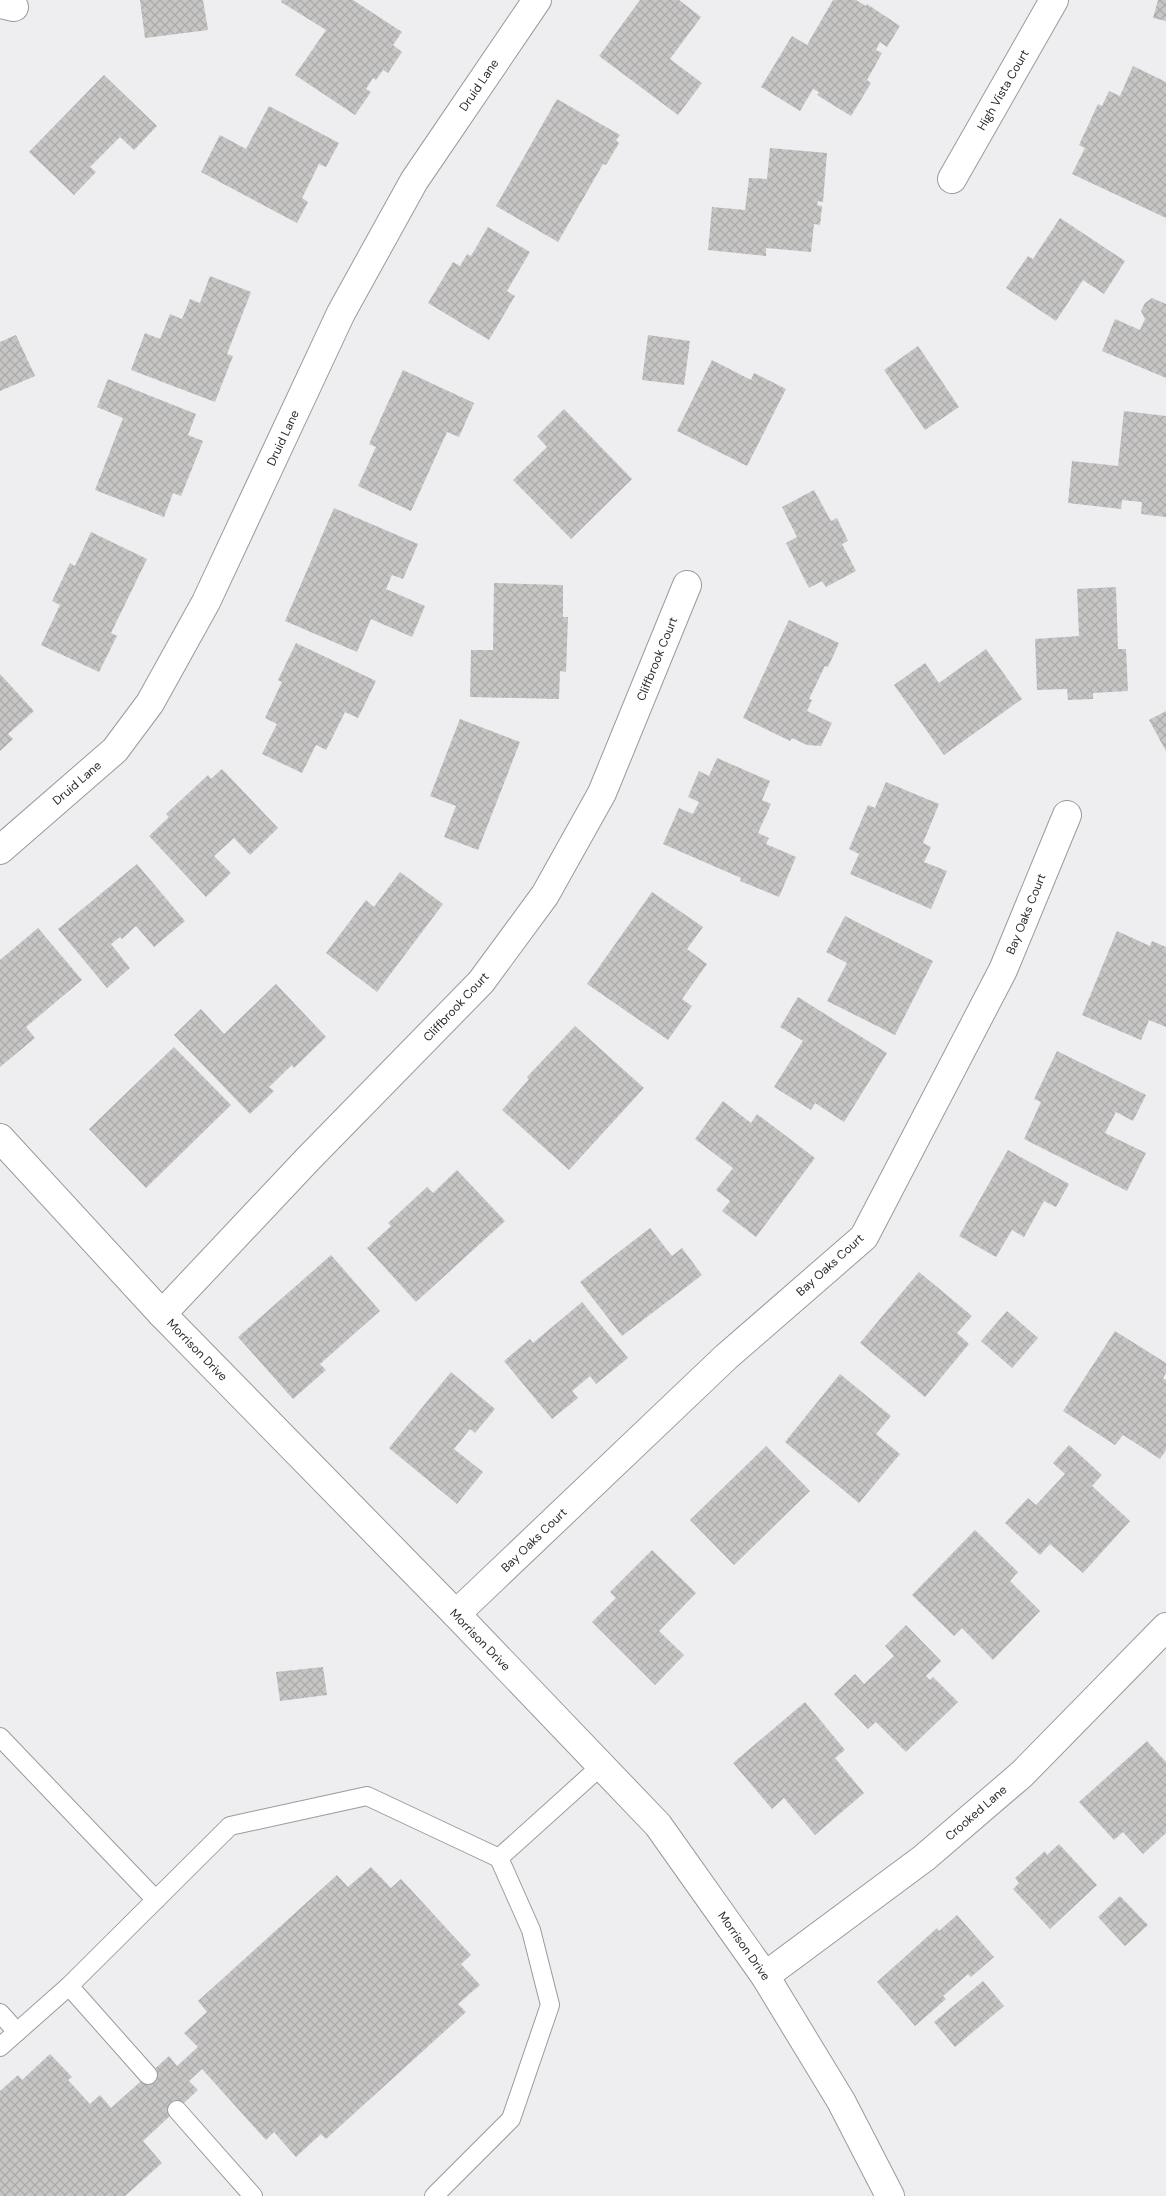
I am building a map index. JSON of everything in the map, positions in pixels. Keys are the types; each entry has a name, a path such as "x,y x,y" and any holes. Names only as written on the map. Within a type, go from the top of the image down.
{"street":[{"name":"Druid Lane","path":"0,850 115,750 150,703 206,602 341,313 414,181 537,0"},
{"name":"High Vista Court","path":"952,179 1054,0"},
{"name":"Cliffbrook Court","path":"162,1314 308,1159 481,982 544,895 602,792 687,584"},
{"name":"Bay Oaks Court","path":"456,1614 726,1356 864,1237 1003,970 1067,815"},
{"name":"Morrison Drive","path":"1,1141 162,1314 456,1614 658,1826 765,1976 841,2101 890,2196"},
{"name":"Crooked Lane","path":"765,1976 924,1858 1022,1774 1166,1626"}],"lane":[{"path":"0,1737 156,1900"},
{"path":"499,1858 601,1766"},
{"path":"0,2047 69,1986 230,1826 367,1796 499,1858 531,1930 550,2005 511,2119 434,2196"},
{"path":"69,1986 148,2075"},
{"path":"0,2013 17,2032"},
{"path":"177,2110 253,2196"}],"building":[{"path":"140,0 203,0 208,30 145,38"},
{"path":"282,0 353,0 402,32 393,45 402,52 388,73 383,70 376,80 373,78 366,89 371,92 355,115 295,75 326,30 281,2"},
{"path":"640,0 679,0 701,17 670,59 702,83 678,115 599,56"},
{"path":"833,0 856,0 866,6 867,4 900,26 887,47 880,42 876,50 882,53 867,80 871,83 851,116 817,95 819,92 813,89 800,111 761,87 792,36 807,45"},
{"path":"1158,0 1166,0 1166,21 1153,18"},
{"path":"1133,66 1166,82 1166,218 1072,174 1085,148 1079,145 1098,104 1102,106 1109,91 1120,96"},
{"path":"104,75 157,126 134,150 120,137 90,167 96,172 74,195 29,152"},
{"path":"557,99 620,135 616,140 619,143 606,165 603,164 558,242 496,206"},
{"path":"269,106 339,143 326,167 319,164 302,198 308,202 297,223 201,172 220,135 246,149"},
{"path":"770,148 827,153 823,202 818,201 817,205 822,206 820,225 814,224 811,252 766,248 766,256 708,250 712,207 745,210 749,178 767,179"},
{"path":"1060,218 1125,261 1104,294 1083,280 1056,321 1006,288 1028,256 1033,259"},
{"path":"488,227 530,252 507,291 515,296 489,340 428,303 453,262 460,266 467,254 471,256"},
{"path":"210,276 251,292 227,354 233,356 215,402 131,370 145,333 160,339 170,314 182,319 190,299 200,303"},
{"path":"1152,298 1166,304 1166,378 1102,351 1115,319 1140,330 1145,319 1141,311 1145,303"},
{"path":"16,335 35,376 0,391 0,342"},
{"path":"648,335 690,341 684,385 642,380"},
{"path":"918,346 959,407 925,430 884,370"},
{"path":"712,360 751,380 754,373 786,389 747,466 677,431"},
{"path":"403,370 474,403 459,437 447,432 411,511 358,486 376,447 369,444"},
{"path":"108,379 196,414 188,435 203,441 181,496 173,493 164,517 95,490 123,418 97,407"},
{"path":"564,409 632,479 571,539 513,480 547,447 537,436"},
{"path":"1124,411 1166,416 1166,517 1141,514 1142,502 1122,500 1121,509 1068,503 1072,461 1118,466"},
{"path":"814,490 831,521 837,518 848,541 842,544 856,571 826,587 822,581 809,588 786,543 797,537 782,507"},
{"path":"334,508 418,544 403,579 392,575 386,589 425,606 412,637 371,619 357,652 285,621"},
{"path":"91,532 147,559 111,633 117,636 99,672 41,645 60,605 52,601 70,563 75,566"},
{"path":"494,583 563,585 563,617 568,617 566,672 560,671 559,699 470,697 471,650 493,650"},
{"path":"1116,587 1118,649 1126,649 1128,691 1093,693 1093,699 1068,700 1067,689 1037,690 1035,639 1079,636 1077,589"},
{"path":"789,620 839,643 828,667 825,666 809,699 812,700 807,711 832,723 821,746 807,745 792,738 790,741 743,718"},
{"path":"296,643 376,681 358,718 345,712 326,750 316,745 302,773 262,754 277,724 265,718 282,682 278,680"},
{"path":"986,649 1022,699 944,755 894,685 925,663 939,683"},
{"path":"0,674 34,711 8,734 13,739 0,751"},
{"path":"1166,711 1166,751 1149,720"},
{"path":"460,719 520,742 478,850 444,837 456,806 430,796"},
{"path":"717,758 770,781 762,800 771,804 758,833 769,838 766,844 796,857 779,897 740,881 741,878 663,844 679,808 693,814 699,802 688,797 699,771 709,776"},
{"path":"222,769 278,828 250,855 234,838 214,856 231,873 206,897 149,836 169,817 166,814 208,775 211,779"},
{"path":"886,782 939,804 923,843 931,847 924,862 947,871 931,909 850,874 859,854 849,849 868,805 875,808"},
{"path":"137,864 185,921 154,947 136,926 122,939 120,937 111,944 130,968 107,988 58,929"},
{"path":"400,872 443,904 377,992 326,953 366,900 374,907"},
{"path":"652,892 703,927 687,949 707,964 682,999 692,1006 668,1040 587,984"},
{"path":"845,916 933,961 895,1035 827,1001 847,963 826,952"},
{"path":"38,928 82,980 26,1027 35,1038 0,1067 0,960"},
{"path":"1117,931 1150,946 1152,941 1166,947 1166,1027 1149,1020 1141,1040 1082,1015"},
{"path":"276,984 326,1037 294,1068 292,1065 269,1087 274,1091 250,1114 174,1035 201,1009 224,1034"},
{"path":"798,997 887,1053 844,1122 815,1103 811,1110 774,1087 803,1041 780,1027"},
{"path":"575,1026 644,1088 569,1170 502,1110 529,1079 527,1077"},
{"path":"174,1047 231,1105 146,1188 89,1129"},
{"path":"1057,1051 1146,1095 1133,1121 1116,1112 1105,1133 1146,1153 1127,1191 1024,1139 1041,1102 1034,1099"},
{"path":"723,1101 751,1123 757,1114 815,1158 756,1237 722,1211 730,1201 716,1190 733,1168 695,1139"},
{"path":"1008,1150 1069,1184 1056,1207 1044,1201 1024,1237 1012,1230 996,1257 959,1236"},
{"path":"457,1170 505,1221 416,1302 367,1248 391,1226 388,1223 427,1187 433,1193"},
{"path":"650,1228 672,1256 682,1248 702,1275 622,1336 580,1282"},
{"path":"331,1255 380,1311 320,1364 326,1370 293,1399 238,1337"},
{"path":"919,1272 972,1316 957,1333 969,1344 925,1397 860,1343"},
{"path":"582,1302 628,1358 596,1384 590,1376 572,1391 578,1398 552,1419 504,1361 530,1339 533,1343"},
{"path":"1007,1311 1038,1338 1012,1368 981,1341"},
{"path":"1115,1331 1166,1363 1166,1373 1163,1378 1166,1380 1166,1450 1160,1459 1123,1435 1115,1445 1063,1411"},
{"path":"451,1372 495,1409 475,1433 470,1429 454,1449 483,1472 457,1504 389,1448"},
{"path":"840,1374 891,1416 876,1434 900,1454 859,1503 785,1442"},
{"path":"1069,1445 1102,1475 1092,1486 1130,1521 1083,1573 1050,1544 1040,1555 1005,1523 1028,1498 1036,1505 1065,1474 1053,1463"},
{"path":"766,1446 810,1491 734,1565 690,1520"},
{"path":"975,1530 1018,1572 1010,1581 1040,1611 993,1660 962,1628 954,1636 912,1595"},
{"path":"652,1550 696,1593 659,1631 684,1655 655,1685 592,1622 616,1598 610,1592"},
{"path":"906,1625 941,1661 926,1676 930,1680 933,1677 958,1702 906,1752 876,1722 868,1729 834,1694 855,1674 864,1684 894,1656 885,1646"},
{"path":"323,1667 327,1695 280,1701 276,1672"},
{"path":"805,1702 845,1750 835,1758 864,1793 815,1835 784,1798 772,1809 733,1763"},
{"path":"1147,1741 1166,1762 1166,1833 1143,1854 1123,1832 1114,1840 1079,1802"},
{"path":"1059,1844 1097,1885 1050,1929 1013,1889 1019,1883 1015,1878 1045,1851 1047,1855"},
{"path":"371,1867 391,1888 401,1879 471,1955 461,1964 480,1985 458,2004 466,2012 326,2139 321,2134 296,2157 274,2132 266,2140 202,2069 189,2081 198,2090 143,2141 162,2163 125,2196 0,2196 0,2091 18,2075 22,2080 50,2054 72,2077 68,2080 90,2104 100,2095 111,2108 169,2056 177,2066 198,2047 184,2033 207,2012 198,2001 337,1875 348,1887"},
{"path":"1120,1896 1148,1925 1125,1946 1098,1917"},
{"path":"957,1915 994,1957 971,1977 968,1974 943,1996 946,1999 915,2026 877,1982 937,1928 939,1931"},
{"path":"983,1981 1004,2006 955,2047 934,2022"}]}
